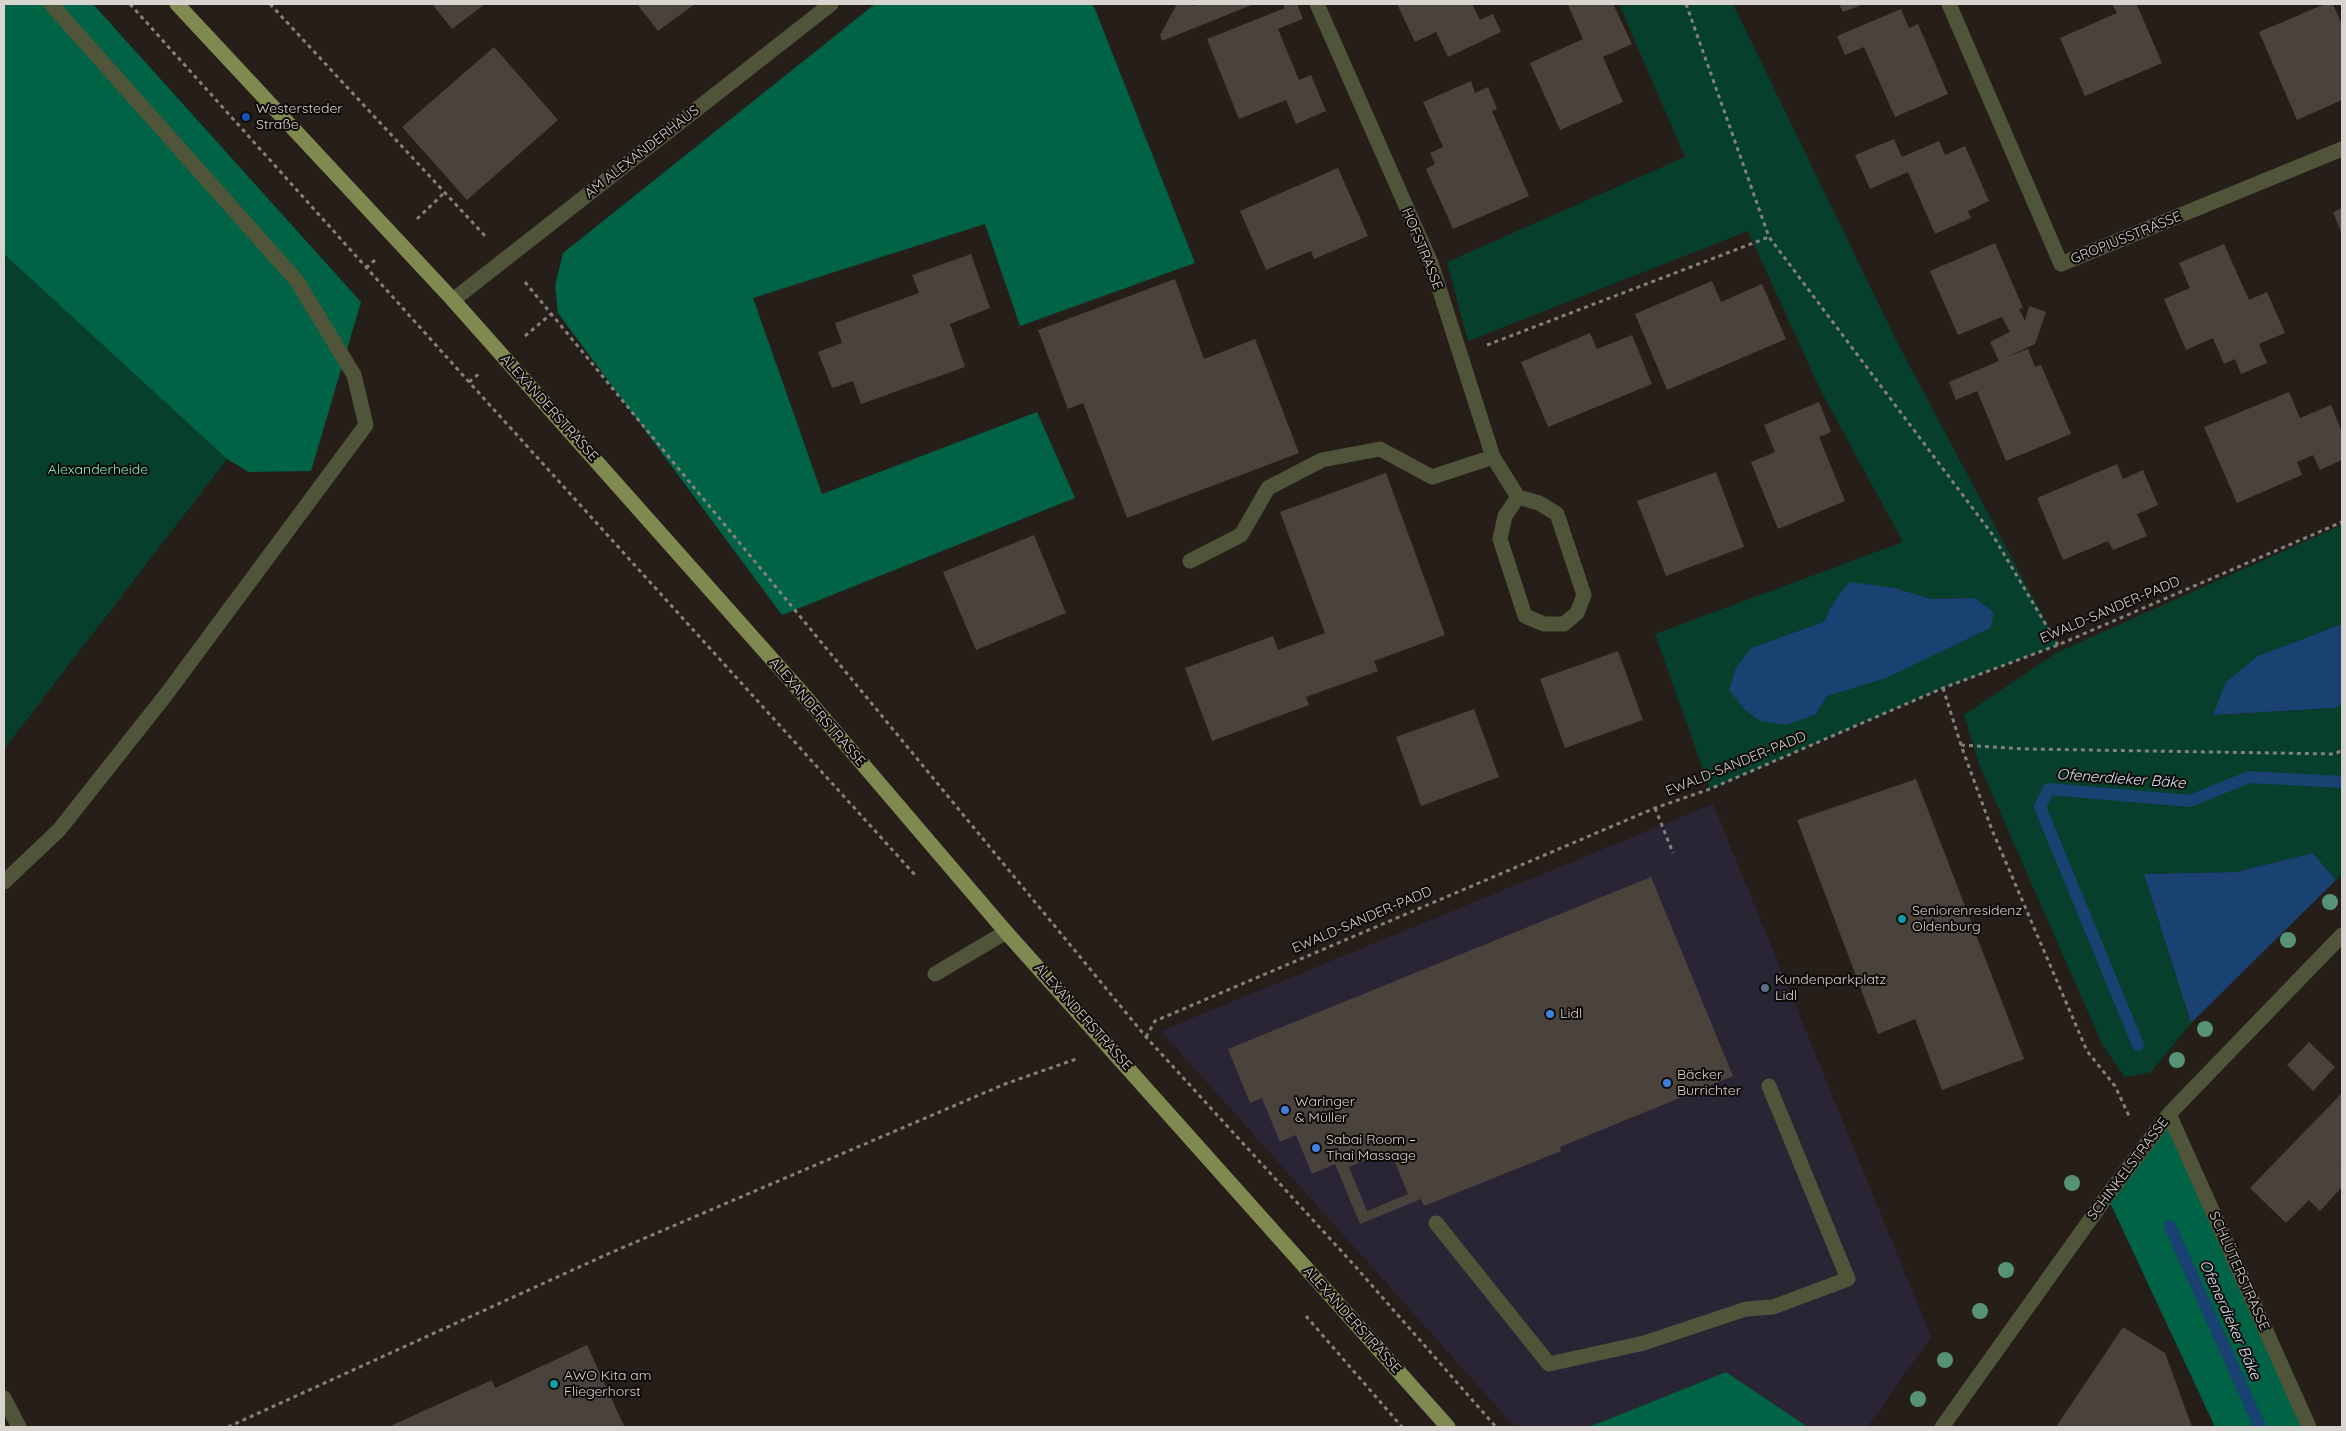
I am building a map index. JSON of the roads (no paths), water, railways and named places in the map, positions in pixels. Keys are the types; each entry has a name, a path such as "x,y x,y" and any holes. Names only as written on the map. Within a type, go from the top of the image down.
{"main road":[{"name":"ALEXANDERSTRASSE","path":"177,4 453,300 808,701 1006,932 1448,1427"}],"street":[{"path":"4,882 59,830 159,704 366,425 354,375 297,281 51,4"},
{"name":"AM ALEXANDERHAUS","path":"453,300 831,4"},
{"name":"HOFSTRASSE","path":"1317,4 1431,263 1459,356 1493,457 1518,497"},
{"name":"GROPIUSSTRASSE","path":"1949,4 2061,264 2342,149"},
{"path":"1190,561 1241,535 1268,488 1322,460 1380,449 1432,477 1493,457"},
{"path":"1518,497 1539,503 1557,514 1584,595 1577,613 1564,624 1544,624 1525,616 1500,539 1505,516 1518,497"},
{"path":"935,974 1006,932"},
{"name":"SCHINKELSTRASSE","path":"1942,1427 2169,1114 2342,935"},
{"path":"1436,1223 1548,1364 1644,1343 1746,1309 1772,1307 1848,1279 1768,1086"},
{"name":"SCHLÜTERSTRASSE","path":"2169,1114 2309,1427"},
{"path":"4,1398 20,1427"}],"water":[{"path":"1849,582 1895,588 1931,599 1975,598 1994,613 1990,628 1886,678 1827,696 1816,714 1787,725 1760,721 1745,710 1729,690 1736,668 1751,648 1824,622 1832,605"},
{"path":"2342,624 2342,704 2334,708 2213,715 2226,682 2258,656"},
{"path":"2313,853 2336,880 2191,1023 2144,874 2236,872"}],"waterway":[{"name":"Ofenerdieker Bäke","path":"2138,1045 2040,807 2049,789 2190,801 2249,777 2342,782"},
{"name":"Ofenerdieker Bäke","path":"2170,1226 2260,1427"}],"place":[{"name":"Westersteder Straße","path":"246,117"},
{"name":"Seniorenresidenz Oldenburg","path":"1902,919"},
{"name":"Kundenparkplatz Lidl","path":"1765,988"},
{"name":"Lidl","path":"1550,1014"},
{"name":"Bäcker Burrichter","path":"1667,1083"},
{"name":"Waringer & Müller","path":"1285,1110"},
{"name":"Sabai Room – Thai Massage","path":"1316,1148"},
{"name":"AWO Kita am Fliegerhorst","path":"554,1384"}],"park label":[{"name":"Alexanderheide","path":"98,470"}]}
